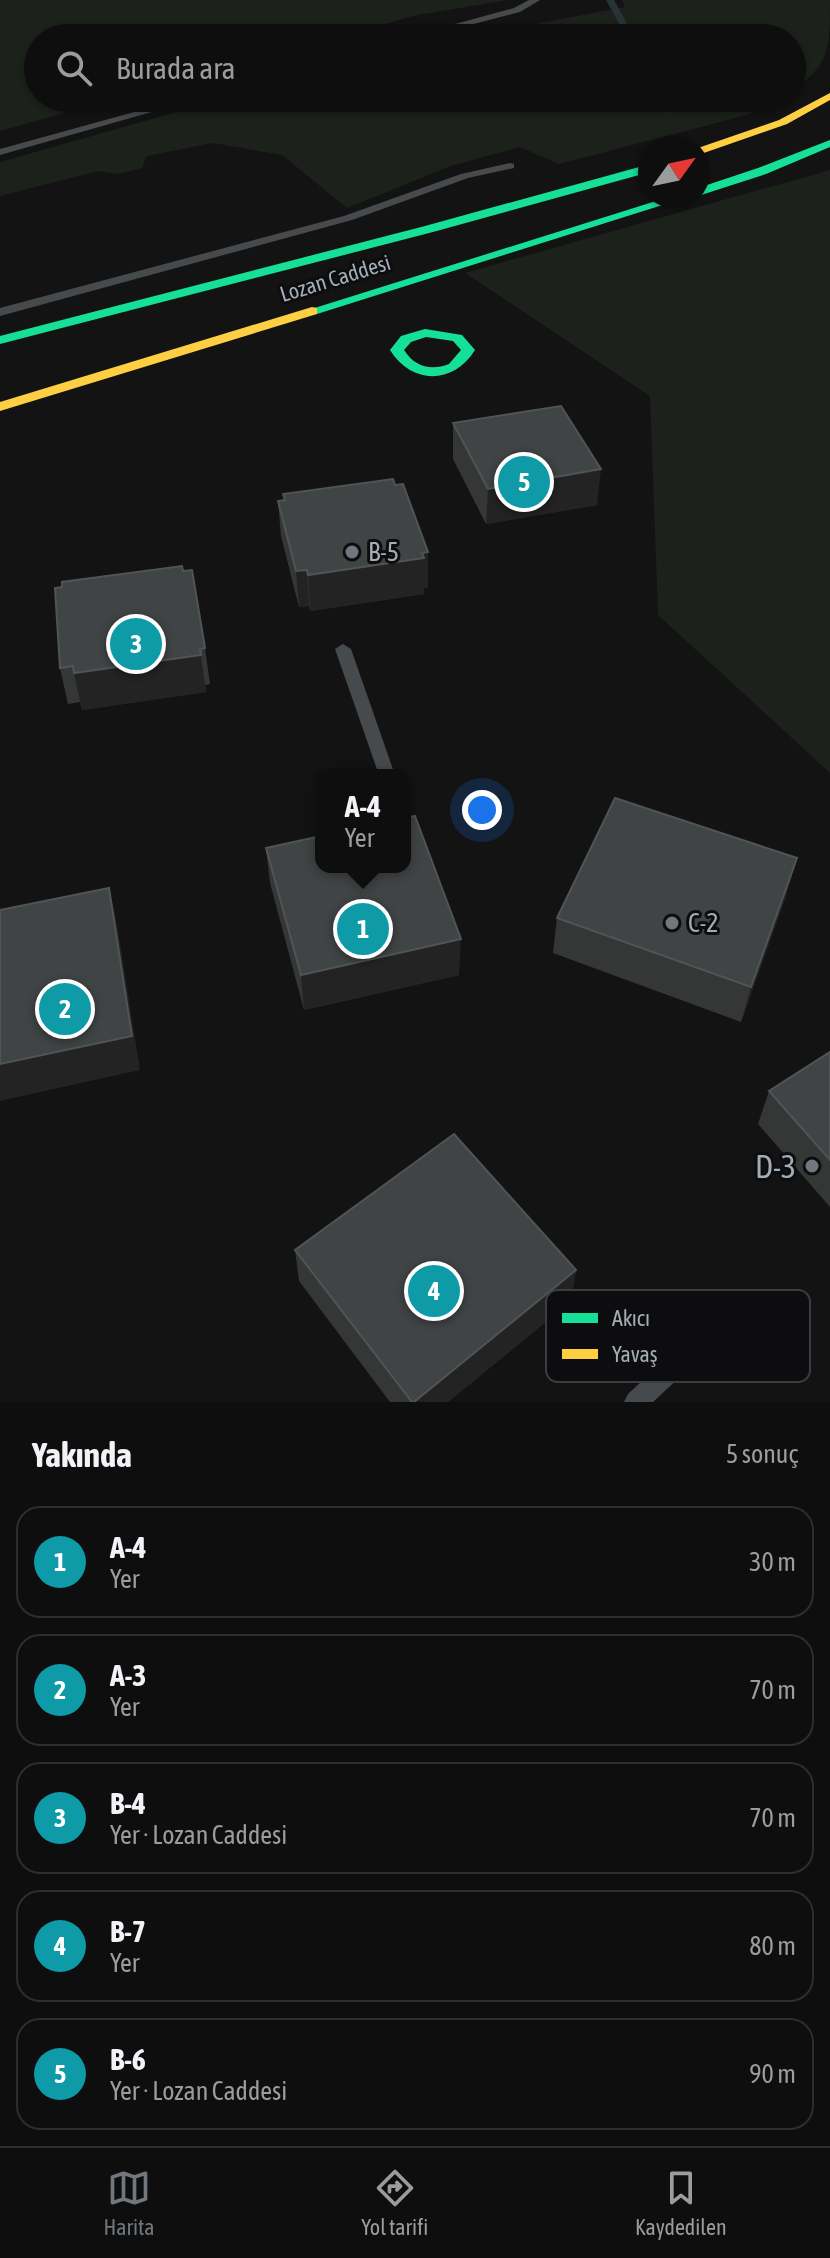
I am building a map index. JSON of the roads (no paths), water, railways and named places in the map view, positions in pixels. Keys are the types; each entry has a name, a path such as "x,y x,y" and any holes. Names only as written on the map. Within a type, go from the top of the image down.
{"main road":[{"path":"806,112 830,96"},
{"path":"710,148 805,112"},
{"path":"710,188 830,143"},
{"name":"Lozan Caddesi","path":"6,338 638,171"},
{"name":"Lozan Caddesi","path":"0,407 646,208"}],"lane":[{"path":"463,24 517,10 536,0"},
{"path":"0,152 145,112"},
{"path":"0,312 348,218 465,176 510,166"},
{"path":"343,649 385,769"},
{"path":"636,1402 658,1382"}],"waterway":[{"path":"610,0 623,24"}],"place":[{"name":"B-6","path":"524,482"},
{"name":"B-5","path":"352,552"},
{"name":"B-4","path":"136,644"},
{"name":"C-2","path":"672,923"},
{"name":"A-4","path":"363,929"},
{"name":"A-3","path":"65,1009"},
{"name":"D-3","path":"812,1166"},
{"name":"B-7","path":"434,1291"}]}
